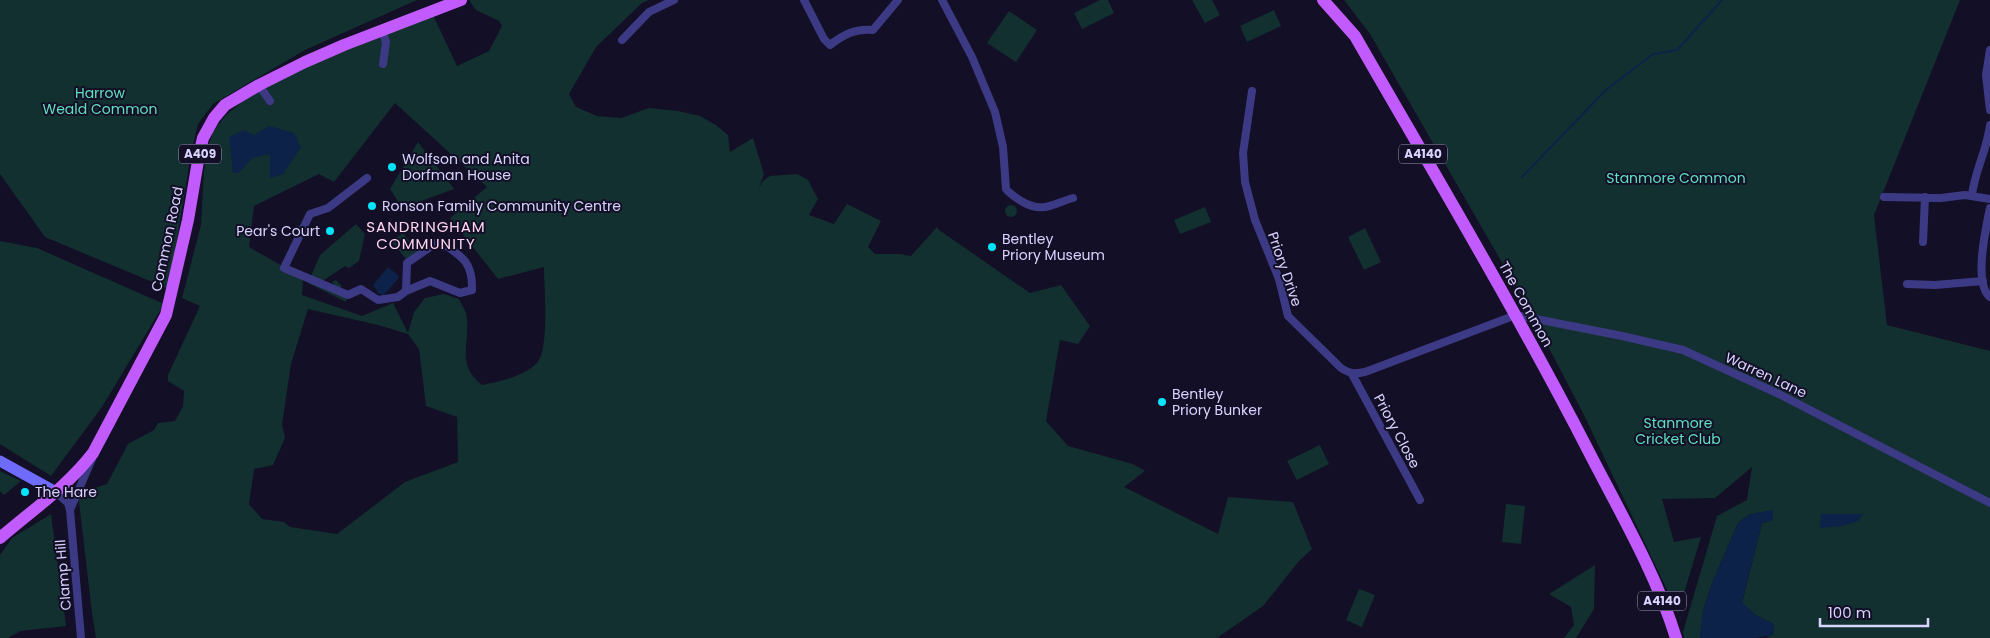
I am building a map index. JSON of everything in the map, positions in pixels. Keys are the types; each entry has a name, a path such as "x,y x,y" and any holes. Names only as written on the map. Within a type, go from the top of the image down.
{"main road":[{"name":"Common Road","path":"56,492 81,469 93,453 166,315 188,220 203,138 214,118 225,106 259,85 382,30 461,0"},
{"name":"The Common","path":"1323,0 1355,36 1516,315 1642,557 1669,616 1676,638"},
{"name":"A409","path":"0,538 56,492"}],"street":[{"path":"622,40 649,12 674,0"},
{"path":"804,0 824,39 830,45 853,31 872,30 898,0"},
{"path":"942,0 979,71 994,112 1003,147 1006,188 1008,192 1028,205 1039,208 1074,198"},
{"path":"382,30 386,46 383,64"},
{"path":"1990,50 1986,75 1990,110"},
{"path":"259,85 270,101"},
{"name":"Priory Drive","path":"1252,91 1243,153 1245,182 1255,220 1279,279 1285,309 1294,323 1341,368 1352,374"},
{"path":"1972,196 1976,178 1987,148 1990,125"},
{"path":"367,178 328,208 310,214 284,268 348,295 361,289 378,300 398,297 406,291 430,282 460,293 472,290 472,276 468,263 439,240 407,263 406,291"},
{"path":"1884,197 1972,196 1990,199"},
{"path":"1922,242 1925,197"},
{"path":"1990,208 1981,255 1985,292 1990,297"},
{"path":"1907,284 1935,285 1983,281"},
{"path":"1352,374 1365,372 1516,315"},
{"name":"Warren Lane","path":"1516,315 1683,350 1779,394 1990,503"},
{"name":"Priory Close","path":"1352,374 1420,500"},
{"name":"Clamp Hill","path":"81,638 70,510 91,464 93,453"},
{"path":"0,461 56,492 68,503 70,510"}],"green space":[{"name":"Harrow Weald Common","path":"0,0 417,0 305,50 213,104 198,124 191,153 169,289 45,237 0,174"},
{"path":"469,0 649,0 642,3 596,47 569,94 576,107 597,116 621,118 649,108 678,111 700,116 716,125 728,135 730,152 753,138 764,174 759,188 763,181 770,176 797,174 808,180 818,199 809,215 834,224 847,204 881,221 868,247 875,254 911,256 937,227 1030,293 1061,285 1090,326 1078,344 1060,340 1046,421 1068,446 1133,464 1145,471 1124,487 1218,534 1228,497 1293,502 1312,549 1299,561 1263,606 1217,638 96,638 78,493 107,484 128,444 154,430 158,423 175,421 183,406 184,391 168,381 168,375 200,306 182,298 201,225 204,171 213,132 225,116 242,102 298,68 433,15 457,66 489,51 502,26 499,21 476,10","holes":["395,103 487,187 450,218 498,279 544,267 545,333 543,347 536,364 518,375 482,385 474,377 466,360 466,313 459,299 444,294 425,298 414,312 408,333 393,303 362,316 302,295 303,278 249,247 254,206 319,174 334,182","308,309 408,334 419,349 426,406 457,417 458,462 405,482 337,534 290,527 284,522 262,519 249,504 254,469 273,465 285,438 282,424 291,364"]},
{"path":"1100,0 1108,0 1114,13 1082,29 1074,13"},
{"path":"1192,0 1212,0 1220,15 1205,23"},
{"name":"Stanmore Common","path":"1344,0 1960,0 1874,215 1887,325 1990,351 1990,638 1766,638 1773,634 1774,624 1754,614 1742,603 1762,523 1773,520 1773,510 1749,515 1738,523 1711,586 1703,611 1700,638 1684,638 1683,632 1717,516 1747,500 1752,467 1715,498 1662,499 1674,542 1701,537 1678,613 1584,415 1526,304 1370,34"},
{"path":"1274,10 1281,26 1247,42 1240,26"},
{"path":"1009,11 1037,30 1016,62 987,43"},
{"path":"418,142 454,189 402,208 390,189"},
{"path":"1011,205 1017,211 1011,217 1005,211"},
{"path":"1205,207 1211,222 1180,234 1174,220"},
{"path":"356,224 365,234 359,261 349,268 345,266 321,282 337,289 332,282 336,280 342,286 338,290 348,295 346,302 308,283 320,255"},
{"path":"1365,228 1381,262 1364,270 1348,237"},
{"path":"403,233 418,251 407,260 391,241"},
{"path":"0,241 37,248 164,304 102,407 51,476 0,444"},
{"path":"1320,445 1329,464 1297,480 1287,461"},
{"path":"0,471 21,481 4,495 0,491"},
{"path":"1506,504 1525,506 1521,544 1502,542"},
{"path":"51,514 66,626 20,631 8,638 0,638 0,555 12,538"},
{"path":"1595,565 1594,609 1576,638 1564,638 1574,625 1571,607 1549,594"},
{"path":"1359,589 1375,595 1362,627 1346,620"}],"water":[{"path":"269,126 294,133 301,147 283,174 270,178 270,154 252,158 240,172 233,173 229,137 244,130 254,135"},
{"path":"388,267 399,276 384,295 378,293 373,285"},
{"path":"1773,510 1773,520 1762,523 1742,602 1754,614 1774,624 1773,635 1755,638 1700,638 1703,611 1711,586 1738,523 1749,515"},
{"path":"1821,514 1863,514 1858,521 1843,526 1820,528"}],"waterway":[{"path":"1522,177 1606,90 1653,54 1677,50 1722,0"}],"place":[{"name":"Wolfson and Anita Dorfman House","path":"392,167"},
{"name":"Ronson Family Community Centre","path":"372,206"},
{"name":"Pear's Court","path":"330,231"},
{"name":"Bentley Priory Museum","path":"992,247"},
{"name":"Bentley Priory Bunker","path":"1162,402"},
{"name":"The Hare","path":"25,492"}],"district":[{"name":"SANDRINGHAM COMMUNITY","path":"426,236"}],"park label":[{"name":"Stanmore Cricket Club","path":"1678,432"}]}
